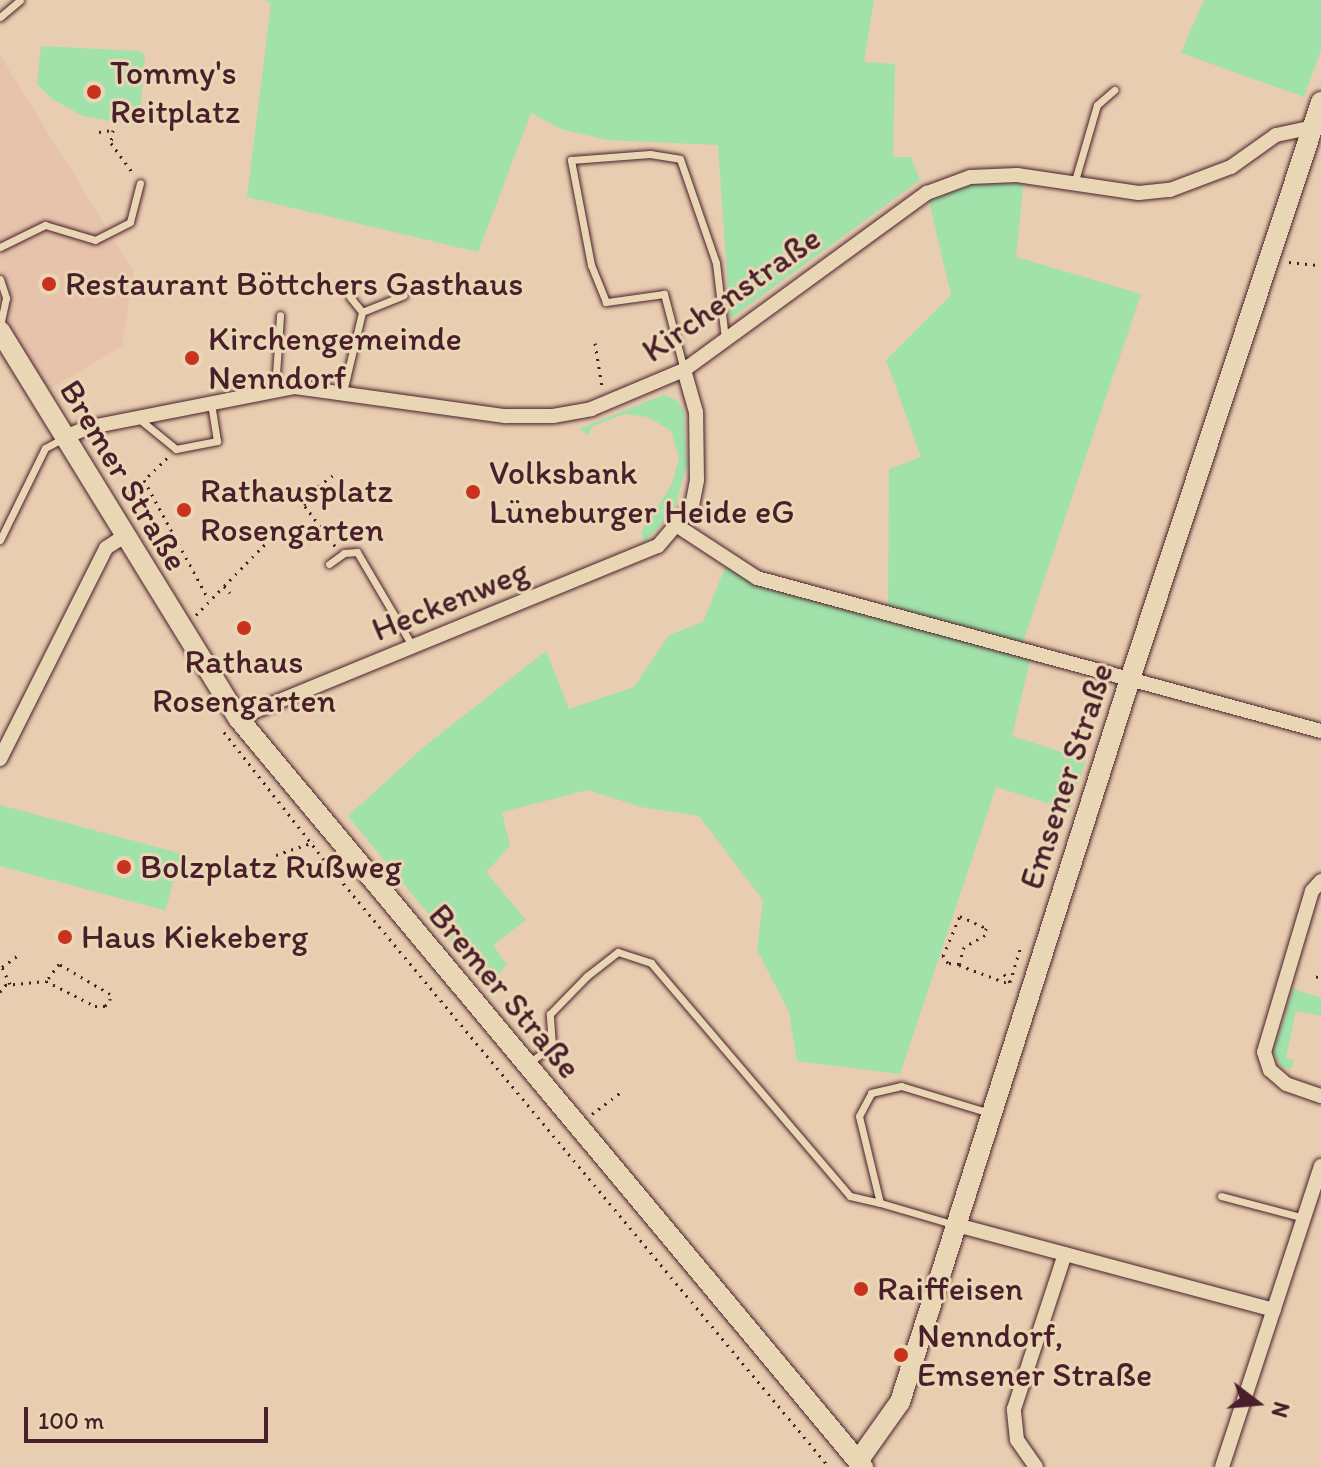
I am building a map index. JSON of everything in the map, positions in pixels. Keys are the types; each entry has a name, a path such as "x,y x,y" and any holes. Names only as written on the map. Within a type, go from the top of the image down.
{"street":[{"name":"Emsener Straße","path":"861,1464 900,1402 1130,679 1321,102"},
{"name":"Kirchenstraße","path":"63,438 86,428 275,389 343,392 505,416 553,416 606,404 684,370 927,193 970,177 1017,175 1139,193 1170,190 1231,167 1276,135 1313,127"},
{"name":"Bremer Straße","path":"0,329 230,724 330,830 861,1464"},
{"path":"684,370 696,412 697,480 692,506 679,527 757,578 1321,731"},
{"name":"Heckenweg","path":"230,724 638,556 679,527"},
{"path":"0,759 106,548 123,537"},
{"path":"1321,881 1312,891 1264,1052 1270,1070 1286,1084 1321,1096"},
{"path":"1222,1467 1321,1166"},
{"path":"957,1225 1274,1310"},
{"path":"1036,1467 1017,1440 1014,1409 1065,1254"}],"lane":[{"path":"0,17 20,0"},
{"path":"1074,184 1097,105 1114,90"},
{"path":"684,370 664,294 606,302 591,265 571,160 650,154 680,159 716,263 725,339"},
{"path":"0,247 45,225 95,240 130,222 140,183"},
{"path":"0,279 6,298 0,329"},
{"path":"362,312 404,295"},
{"path":"350,297 362,312"},
{"path":"343,392 362,312"},
{"path":"275,389 280,315"},
{"path":"138,418 176,449 217,441 211,403"},
{"path":"0,540 45,448 63,438"},
{"path":"329,564 340,555 357,552 413,647"},
{"path":"525,1065 552,1046 550,1014 587,976 618,952 651,963 850,1196 957,1225"},
{"path":"880,1203 859,1116 871,1093 901,1086 993,1113"},
{"path":"1221,1196 1304,1218"}],"path":[{"path":"99,132 113,130 111,143 140,183"},
{"path":"1269,260 1317,265"},
{"path":"595,343 606,404"},
{"path":"124,496 176,449"},
{"path":"337,472 312,491 304,505 340,555"},
{"path":"144,480 209,600"},
{"path":"196,615 278,531"},
{"path":"224,586 230,593"},
{"path":"230,724 313,843 829,1467"},
{"path":"276,855 283,848 313,843 330,830"},
{"path":"959,964 964,947 985,935 986,928 960,916 943,956 948,963 959,964 1007,983"},
{"path":"1007,983 1020,950"},
{"path":"10,984 2,967 20,954"},
{"path":"0,992 10,984 46,981 95,1006 105,1006 110,1000 110,994 59,964 46,981"},
{"path":"1004,974 1007,983"},
{"path":"592,1114 622,1091"}],"shaded area":[{"path":"0,55 134,272 122,346 42,394 0,335"}],"green space":[{"path":"265,0 874,0 864,62 895,64 893,157 911,157 920,180 730,319 718,145 607,140 561,129 531,113 478,252 247,197 271,4"},
{"path":"1204,0 1321,0 1321,50 1304,97 1181,53"},
{"name":"Tommy's Reitplatz","path":"41,46 139,51 145,56 139,126 83,116 52,99 37,84"},
{"path":"1024,176 1016,257 1141,294 1021,648 1032,652 1012,736 1086,760 1069,810 996,787 900,1074 797,1061 789,1012 757,950 763,900 699,816 641,807 588,790 502,812 510,846 486,872 526,920 493,945 507,965 487,985 348,816 425,746 546,651 569,709 634,687 669,635 703,622 727,563 888,613 889,469 921,457 886,360 951,295 927,193 970,177"},
{"path":"663,395 677,400 684,411 687,464 674,511 644,542 641,532 672,484 679,458 671,431 648,417 625,414 593,426 588,435 579,429"},
{"path":"0,805 181,853 165,910 0,866"},
{"path":"1293,989 1321,998 1321,1016 1296,1011 1286,1058 1294,1060 1291,1069 1281,1066 1273,1052"}],"place":[{"name":"Tommy's Reitplatz","path":"94,92"},
{"name":"Restaurant Böttchers Gasthaus","path":"49,284"},
{"name":"Kirchengemeinde Nenndorf","path":"192,358"},
{"name":"Volksbank Lüneburger Heide eG","path":"473,492"},
{"name":"Rathausplatz Rosengarten","path":"184,510"},
{"name":"Rathaus Rosengarten","path":"244,628"},
{"name":"Bolzplatz Rußweg","path":"124,867"},
{"name":"Haus Kiekeberg","path":"65,937"},
{"name":"Raiffeisen","path":"861,1289"},
{"name":"Nenndorf, Emsener Straße","path":"901,1355"}]}
